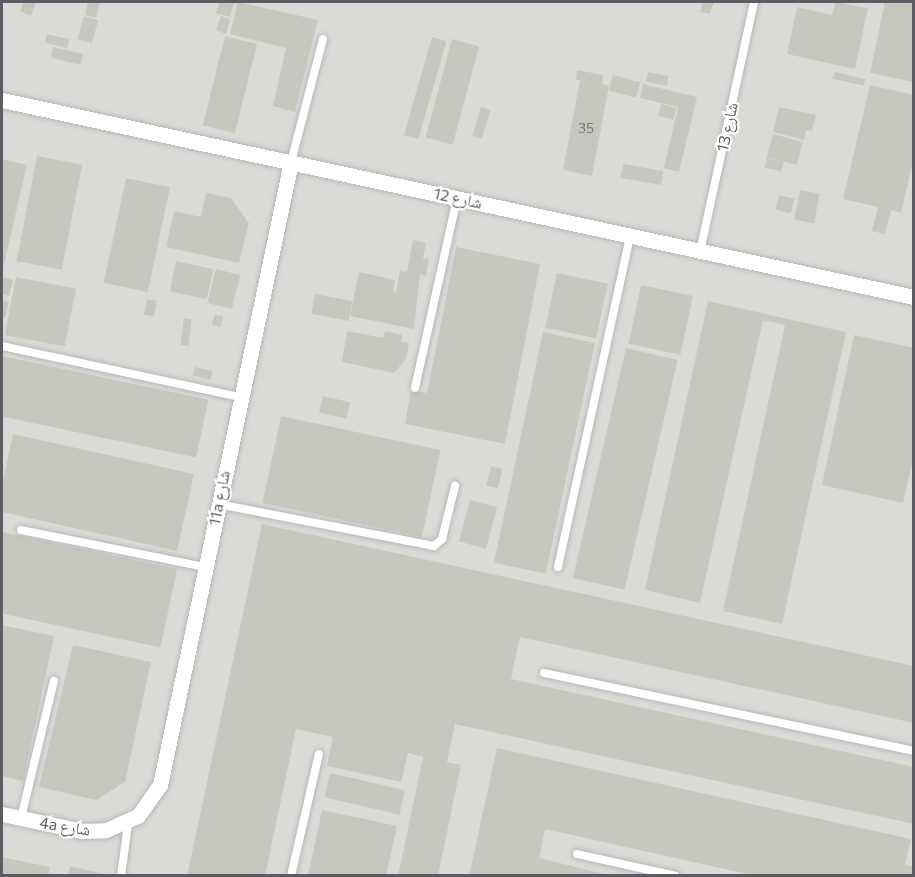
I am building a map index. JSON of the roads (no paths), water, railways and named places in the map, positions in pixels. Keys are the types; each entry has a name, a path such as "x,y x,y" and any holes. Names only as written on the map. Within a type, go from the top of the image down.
{"street":[{"name":"شارع 12","path":"2,100 914,297"},
{"name":"11a شارع","path":"128,824 154,796 164,772 239,397 291,162"},
{"name":"4a شارع","path":"2,814 83,831 106,830 128,824"}],"lane":[{"name":"شارع 13","path":"700,252 754,2"},
{"path":"291,162 323,39"},
{"path":"416,388 457,198"},
{"path":"558,567 630,236"},
{"path":"2,346 239,397"},
{"path":"218,504 434,546 442,539 455,486"},
{"path":"21,530 205,567"},
{"path":"544,673 914,752"},
{"path":"21,818 54,681"},
{"path":"291,876 319,754"},
{"path":"120,876 128,824"},
{"path":"577,854 676,876"}]}
